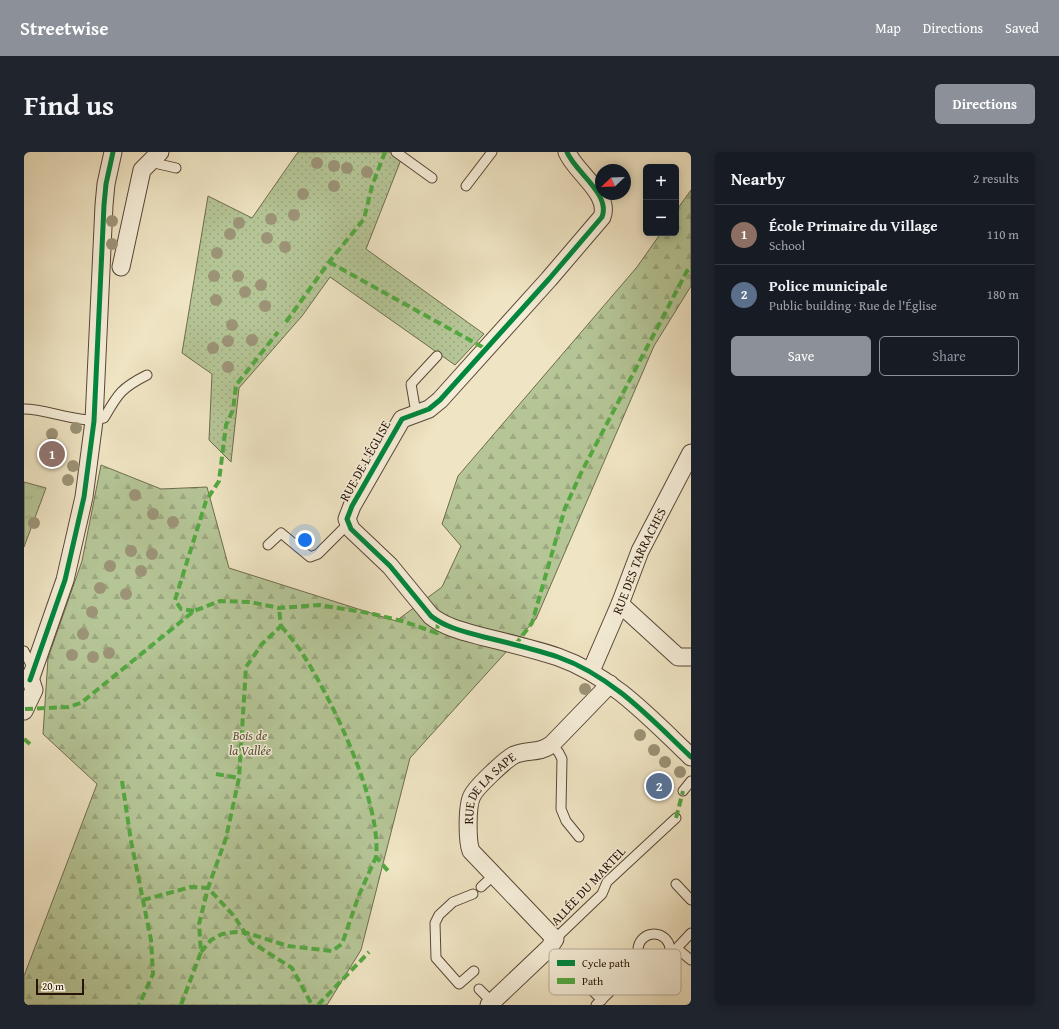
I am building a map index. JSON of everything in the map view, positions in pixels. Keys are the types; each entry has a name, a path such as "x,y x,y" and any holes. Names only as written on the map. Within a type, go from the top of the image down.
{"street":[{"path":"24,710 34,690 29,676 53,617 74,548 84,497 94,421 104,205 106,184 113,152"},
{"name":"RUE DE L'ÉGLISE","path":"348,524 347,519 352,506 398,424 407,416 429,409 440,400 550,279 602,217 604,207 601,198 572,162 567,152"},
{"path":"121,267 142,170 155,157"},
{"name":"RUE DES TARRACHES","path":"591,671 620,604 640,551 691,453"},
{"path":"348,524 390,566 431,616 438,622 460,630 559,657 591,671 634,703 691,757"},
{"path":"620,604 678,657 691,657"},
{"name":"RUE DE LA SAPE","path":"552,943 474,854 470,846 471,797 495,771 514,755 523,752 541,751 552,744 610,684"},
{"path":"491,1004 552,943"}],"lane":[{"path":"396,152 432,178"},
{"path":"466,186 492,152"},
{"path":"155,157 176,168"},
{"path":"416,413 411,384 437,356"},
{"path":"24,409 40,409 94,421 104,418 118,394 127,386 147,375"},
{"path":"268,546 281,533 310,557 318,554 348,524"},
{"path":"24,651 29,676"},
{"path":"552,744 562,759 563,815 579,837"},
{"path":"683,791 691,781"},
{"name":"ALLÉE DU MARTEL","path":"552,943 602,894 607,882 676,818"},
{"path":"481,887 494,875"},
{"path":"676,884 691,900"},
{"path":"471,976 459,984 436,958 435,923 439,915 453,902 474,894"},
{"path":"638,949 643,938 649,934 662,936 672,949 691,934"},
{"path":"552,943 557,949"},
{"path":"681,952 691,960"},
{"path":"479,989 491,1004"},
{"path":"599,1002 606,995"}],"green space":[{"path":"298,152 404,152 366,249 484,334 455,365 330,277 302,316 239,388 231,462 209,440 212,374 182,353 208,196 252,218"},
{"name":"Bois de la Vallée","path":"691,190 691,286 654,346 536,619 410,758 361,950 327,1005 24,1005 24,976 97,784 43,734 48,658 82,561 101,465 161,489 207,487 229,568 396,621 442,587 461,546 442,524 458,476 637,267 659,236 679,236 679,207"},
{"path":"24,482 46,488 24,547"}],"marked path":[{"path":"286,322 329,262 364,219 372,186 385,152"},
{"path":"329,262 486,349"},
{"path":"515,645 532,623 565,508 581,473 687,271 691,267"},
{"path":"194,611 181,609 175,600 206,501 219,481 226,425 233,410 236,385 278,332"},
{"path":"25,709 68,707 81,703 194,611 220,601 250,602 279,608 319,605 369,613 402,621 437,633 438,622"},
{"path":"181,1005 201,952 199,924 208,888 226,838 239,778 246,667 262,644 281,626 279,608"},
{"path":"281,626 298,647 311,667 325,692 351,749 371,808 376,834 376,857 389,872"},
{"path":"24,739 30,744"},
{"path":"216,774 239,778"},
{"path":"122,781 131,841 151,940 153,974 139,1005"},
{"path":"676,818 683,791"},
{"path":"201,952 211,940 222,934 235,932 247,933 288,946 332,951 342,944 359,895 376,857"},
{"path":"143,900 191,887 208,888 234,916 251,942 292,968 312,1005"},
{"path":"318,1005 369,952"}],"cycle path":[{"path":"30,680 65,580 84,497 94,421 104,205 106,184 113,152"},
{"path":"567,152 571,160 597,192 603,208 602,217 549,279 440,400 429,409 402,419 352,506 347,519 351,529 390,566 431,616 443,624 456,629 540,651 578,665 596,675 630,700 691,757"}],"place":[{"name":"École Primaire du Village","path":"52,454"},
{"name":"Police municipale","path":"659,786"}]}
